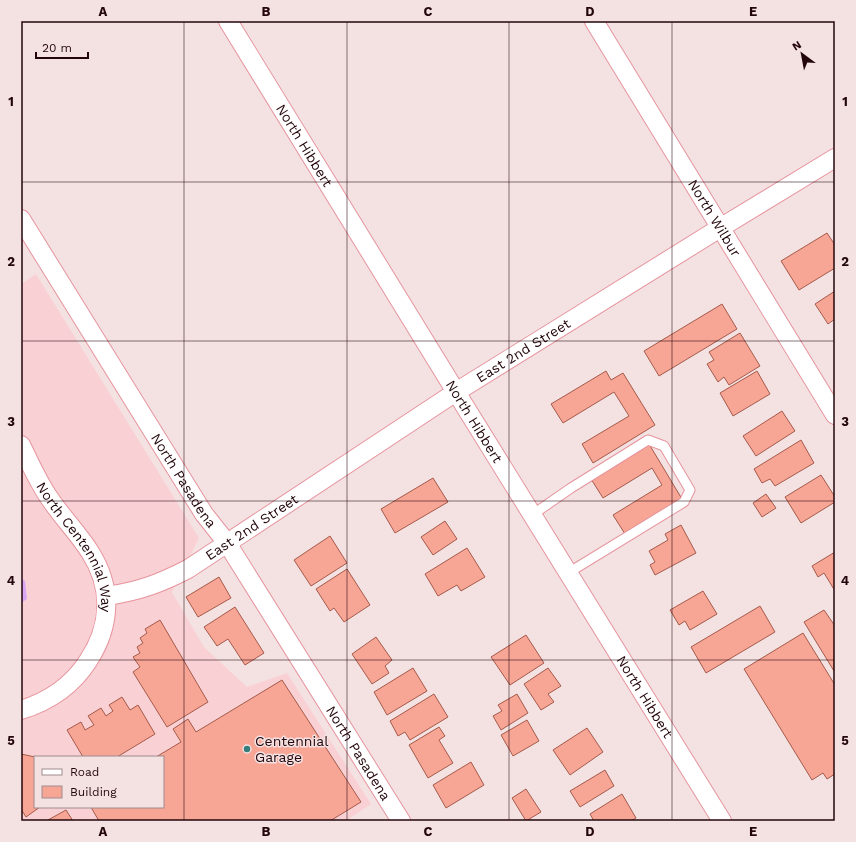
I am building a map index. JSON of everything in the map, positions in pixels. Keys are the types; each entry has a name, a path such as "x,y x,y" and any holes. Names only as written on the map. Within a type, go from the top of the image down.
{"street":[{"name":"North Hibbert","path":"228,21 722,821"},
{"name":"North Wilbur","path":"594,21 835,415"},
{"name":"East 2nd Street","path":"107,596 132,592 162,583 188,569 456,392 835,158"},
{"name":"North Pasadena","path":"21,219 204,514 227,543 401,821"},
{"name":"North Centennial Way","path":"21,445 50,499 91,553 101,574 107,596 106,614 102,632 95,651 82,671 65,688 41,702 21,710"}],"lane":[{"path":"532,515 571,488 648,440 664,446 690,490 684,502 568,573"}],"shaded area":[{"path":"36,274 199,538 172,592 204,647 247,687 287,673 371,804 346,821 21,821 21,284"},
{"path":"21,578 25,581 27,599 21,603"}],"building":[{"path":"827,233 835,245 835,268 799,290 781,261"},
{"path":"835,291 835,319 828,324 815,304"},
{"path":"722,304 737,329 659,376 644,351"},
{"path":"740,333 760,366 729,385 724,377 718,382 707,364 714,360 709,352"},
{"path":"606,371 611,380 623,373 655,425 593,463 582,444 629,416 614,392 563,423 551,404"},
{"path":"757,371 770,394 733,416 720,393"},
{"path":"782,411 795,431 756,456 743,436"},
{"path":"801,440 814,463 775,486 770,479 762,483 754,469"},
{"path":"649,444 682,499 625,534 613,515 662,485 652,468 603,498 591,479"},
{"path":"821,475 835,497 835,502 801,523 785,497"},
{"path":"433,478 448,502 395,533 381,509"},
{"path":"766,494 776,508 762,517 753,503"},
{"path":"445,521 457,539 433,555 421,537"},
{"path":"681,525 696,553 655,575 650,565 655,562 649,551 668,540 665,534"},
{"path":"330,536 347,563 311,586 294,560"},
{"path":"467,548 485,577 461,591 457,585 438,596 425,574"},
{"path":"835,552 835,591 824,573 818,577 812,566"},
{"path":"347,569 370,605 344,622 334,608 330,611 316,589"},
{"path":"219,577 231,598 198,617 186,597"},
{"path":"703,591 717,614 690,630 685,621 679,625 670,610"},
{"path":"760,606 775,632 706,673 691,647"},
{"path":"235,607 264,653 245,665 228,639 217,646 204,627"},
{"path":"824,610 835,626 834,671 804,622"},
{"path":"160,620 208,702 167,727 133,672 140,667 133,657 140,653 137,647 143,643 140,638 147,633 145,629"},
{"path":"803,633 835,685 835,774 827,779 823,773 812,780 744,669"},
{"path":"526,635 544,663 510,685 491,657"},
{"path":"376,637 392,660 385,666 389,673 372,684 352,654"},
{"path":"413,668 427,691 387,715 374,692"},
{"path":"548,668 561,686 548,694 554,702 541,710 524,684"},
{"name":"Centennial Garage","path":"282,680 361,802 330,821 99,821 92,808 164,808 164,756 158,756 181,742 173,729 188,719 196,732"},
{"path":"434,694 448,717 410,740 405,732 398,736 390,721"},
{"path":"517,694 528,713 501,730 493,716 502,711 498,705"},
{"path":"122,697 130,710 138,705 155,734 119,756 82,756 67,730 81,722 85,730 94,725 88,716 101,708 106,716 113,711 109,705"},
{"path":"527,720 539,741 513,756 501,735"},
{"path":"439,727 445,736 439,740 453,763 428,778 409,745"},
{"path":"587,728 603,752 570,775 553,750"},
{"path":"21,754 34,757 34,808 39,808 26,817 21,809"},
{"path":"471,762 484,785 446,808 433,785"},
{"path":"605,770 614,786 580,807 570,791"},
{"path":"526,789 541,812 526,821 512,798"},
{"path":"622,794 636,818 631,821 594,821 590,814"},
{"path":"66,810 73,821 48,821 48,820"}],"place":[{"name":"Centennial Garage","path":"247,749"}]}
